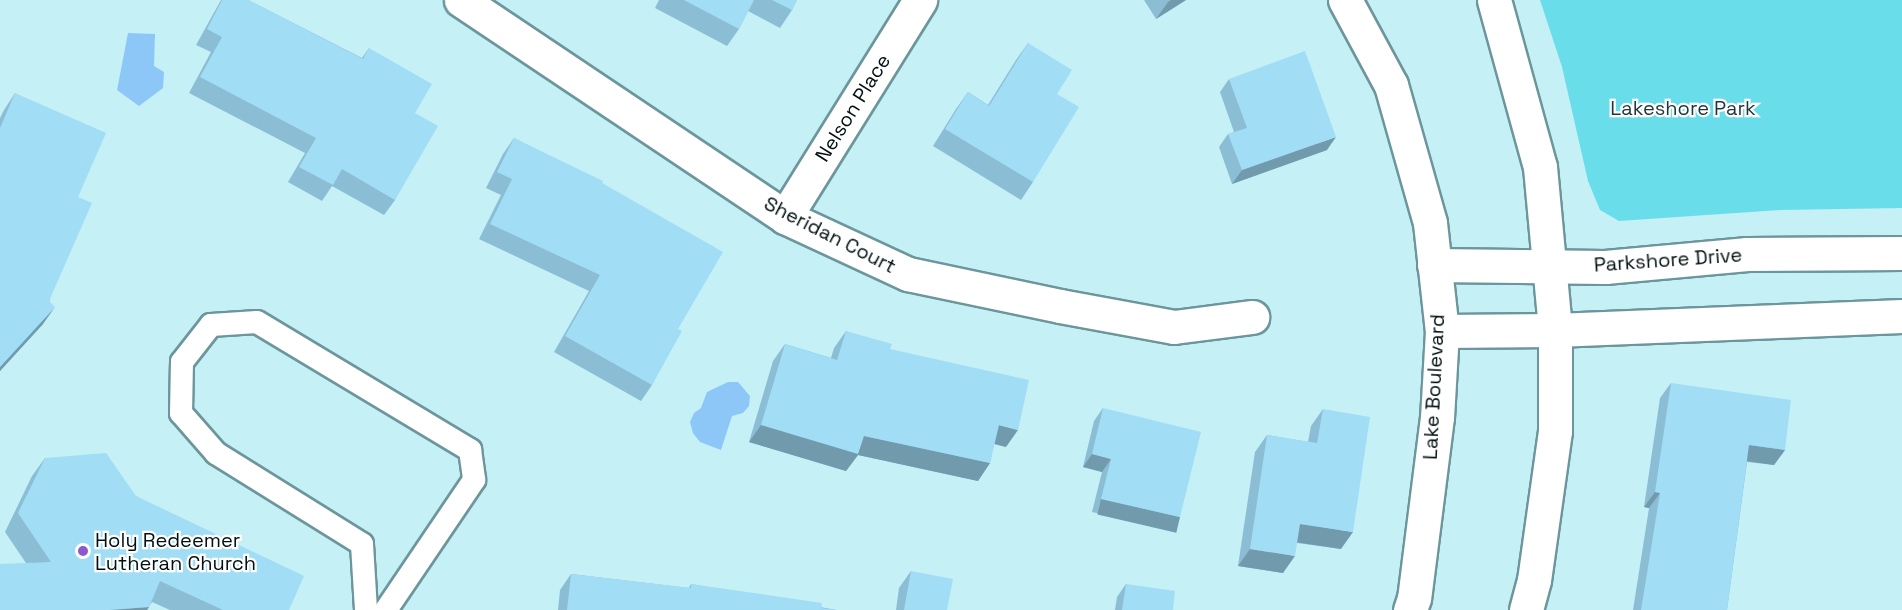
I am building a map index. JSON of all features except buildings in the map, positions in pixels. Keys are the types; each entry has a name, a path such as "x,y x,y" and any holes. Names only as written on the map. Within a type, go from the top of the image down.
{"street":[{"name":"Sheridan Court","path":"461,0 785,217 908,274 1174,327 1252,316"},
{"name":"Nelson Place","path":"785,217 920,0"},
{"name":"Lake Boulevard","path":"1345,0 1391,85 1430,223 1442,331 1437,417 1414,598 1410,610"},
{"path":"1494,0 1540,167 1555,330 1555,431 1534,580 1526,610"},
{"name":"Parkshore Drive","path":"1434,265 1605,267 1747,254 1902,253"},
{"path":"1442,331 1555,330 1902,316"}],"lane":[{"path":"366,610 362,544 216,453 181,413 182,362 211,325 257,322 470,450 474,480 386,610"}],"green space":[{"name":"Lakeshore Park","path":"1540,0 1902,0 1902,208 1780,210 1619,221 1600,210 1588,181 1562,67"}],"shaded area":[{"path":"128,33 155,34 154,66 164,72 163,88 139,106 117,90"},
{"path":"728,382 738,382 750,396 749,406 743,413 732,416 721,450 700,442 693,433 690,422 694,413 701,408 707,392"}],"place":[{"name":"Holy Redeemer Lutheran Church","path":"83,551"}]}
